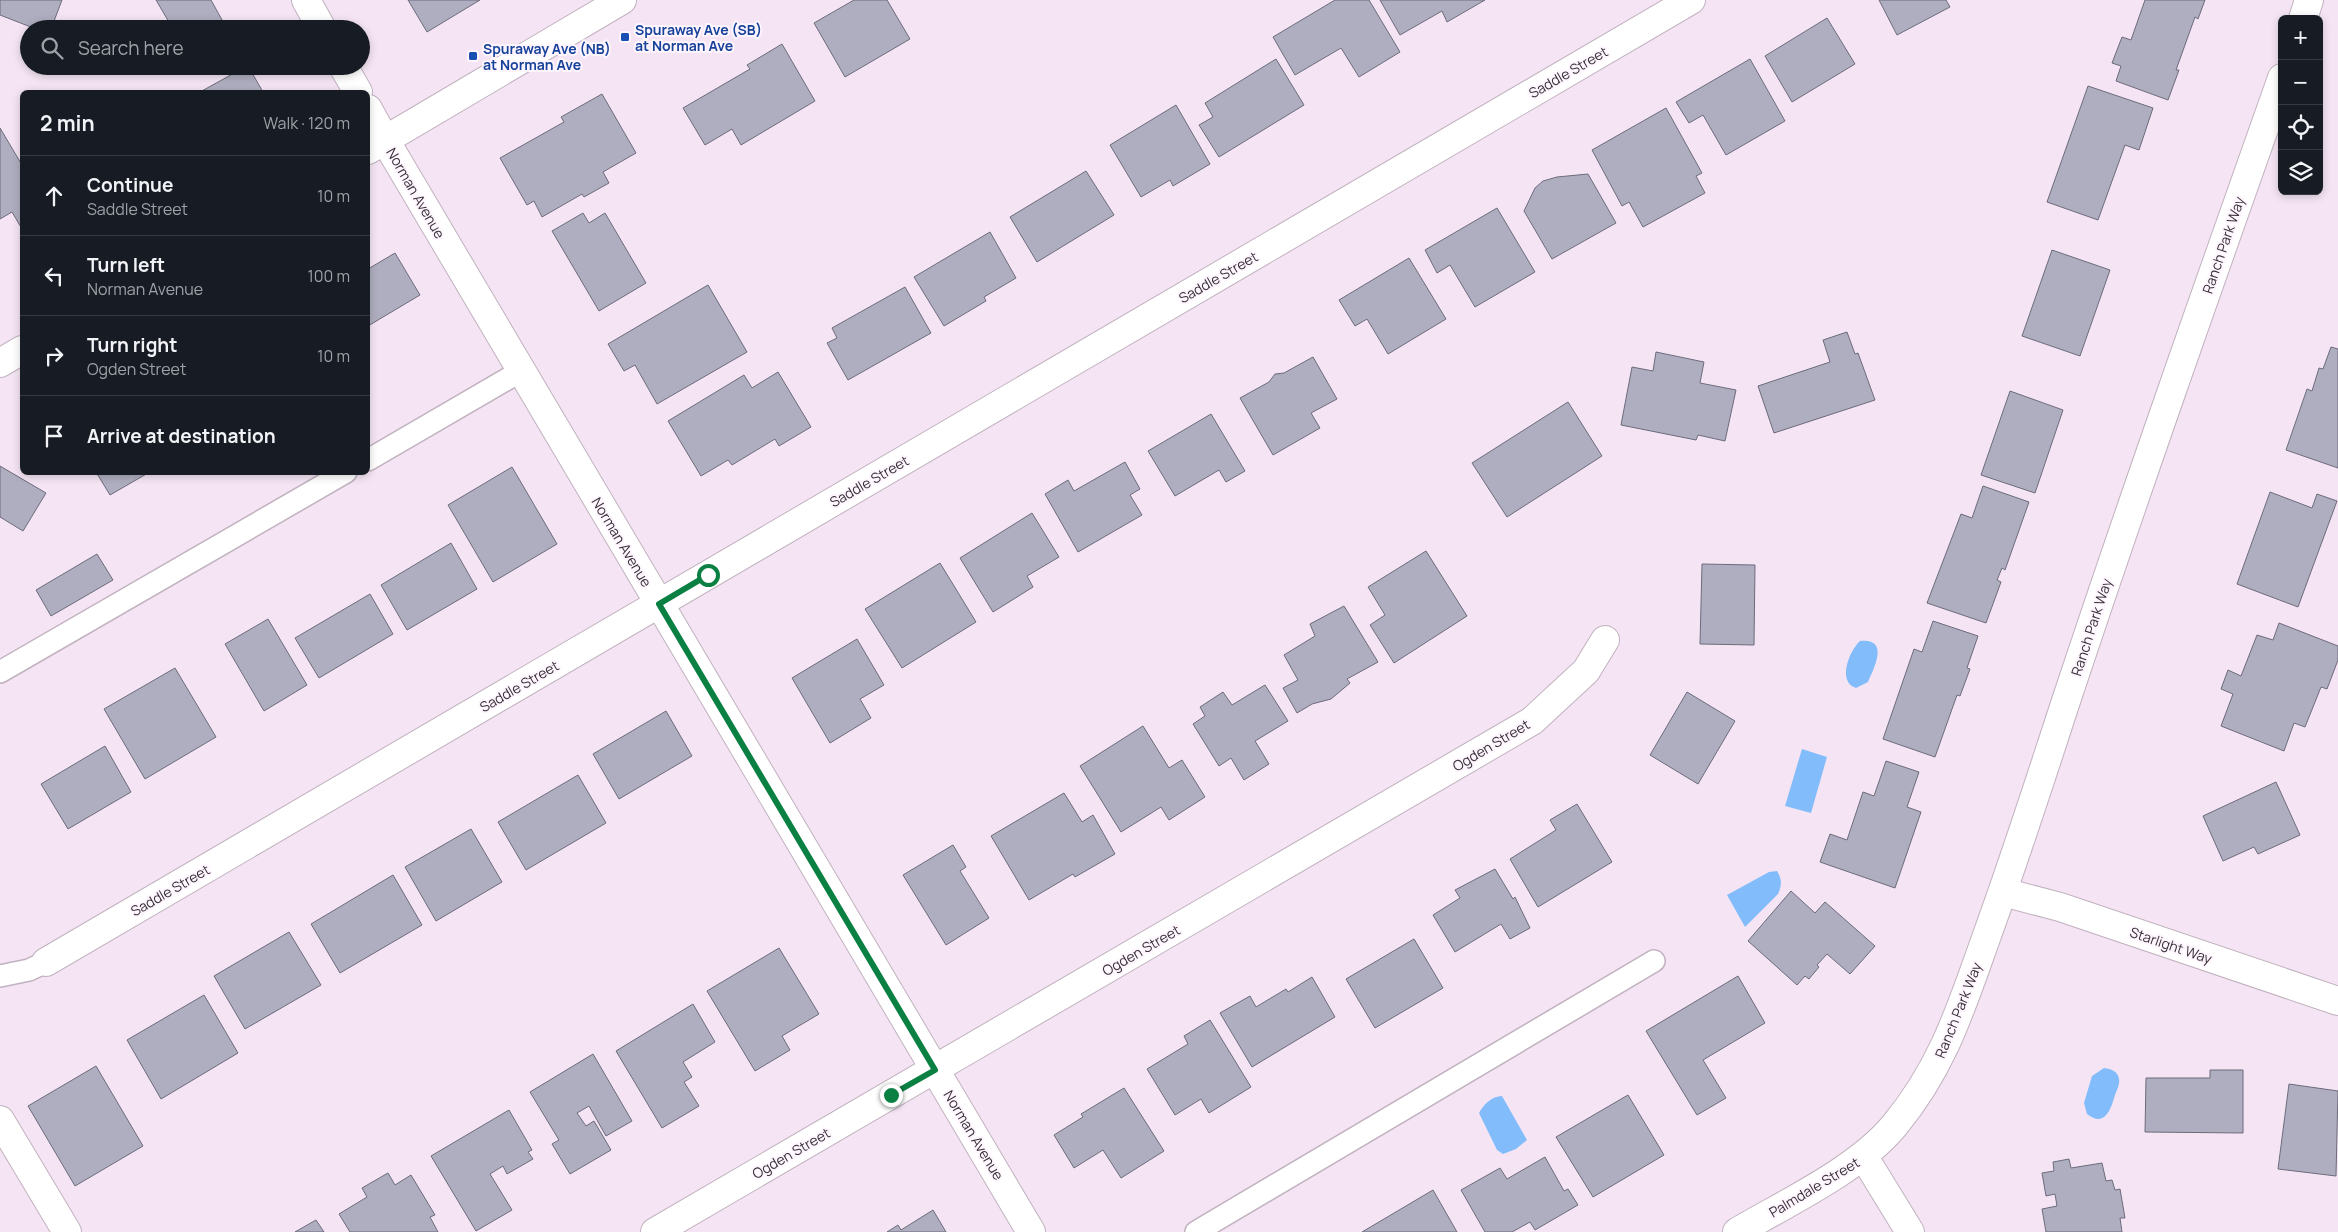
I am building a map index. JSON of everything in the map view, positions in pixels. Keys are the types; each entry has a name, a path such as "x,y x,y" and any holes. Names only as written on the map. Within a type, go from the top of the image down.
{"street":[{"path":"306,0 317,20"},
{"path":"376,145 622,0"},
{"name":"Saddle Street","path":"46,962 1691,0"},
{"path":"2304,15 2309,0"},
{"path":"348,75 357,90"},
{"name":"Ranch Park Way","path":"1864,1157 1894,1127 1922,1089 1941,1058 1957,1022 2003,892 2128,514 2278,89"},
{"name":"Norman Avenue","path":"370,118 376,145 521,370 1031,1232"},
{"path":"0,363 20,351"},
{"name":"Ogden Street","path":"655,1232 1532,721 1586,671 1605,640"},
{"name":"Starlight Way","path":"2003,892 2060,906 2338,1001"},
{"path":"0,1120 66,1232"},
{"path":"1864,1157 1910,1232"},
{"name":"Palmdale Street","path":"1737,1232 1864,1157"}],"lane":[{"path":"370,459 521,370"},
{"path":"0,672 341,475"},
{"path":"1196,1232 1654,961"},
{"path":"0,976 29,970 46,962"}],"water":[{"path":"1860,641 1869,641 1875,644 1878,655 1868,682 1856,688 1850,685 1846,673 1852,652"},
{"path":"1802,749 1827,757 1811,813 1785,806"},
{"path":"1777,871 1781,882 1778,894 1745,927 1727,895 1769,872"},
{"path":"2104,1068 2116,1072 2119,1083 2109,1111 2103,1118 2098,1119 2087,1114 2084,1103 2092,1076"},
{"path":"1502,1096 1527,1140 1516,1149 1503,1154 1497,1150 1479,1113 1488,1102"}],"building":[{"path":"0,0 62,0 54,20 20,20 20,23 0,15"},
{"path":"156,0 211,0 222,20 168,20"},
{"path":"408,0 480,0 427,32"},
{"path":"854,0 887,0 910,39 845,77 814,23"},
{"path":"1335,0 1369,0 1400,52 1359,77 1341,48 1295,75 1273,37"},
{"path":"1380,0 1485,0 1447,22 1442,11 1400,35"},
{"path":"1879,0 1946,0 1950,7 1897,35"},
{"path":"2145,0 2205,0 2198,19 2195,17 2176,70 2179,70 2168,100 2116,81 2121,66 2112,63 2122,37 2131,40"},
{"path":"1827,18 1855,64 1792,102 1765,56"},
{"path":"782,44 815,101 741,145 732,129 705,145 683,108 750,69 747,65"},
{"path":"1276,59 1304,105 1219,157 1199,125 1213,117 1205,103"},
{"path":"1750,59 1785,121 1726,155 1703,115 1689,123 1676,102"},
{"path":"231,75 253,75 262,90 204,90"},
{"path":"2088,86 2153,108 2139,150 2125,145 2098,220 2047,202"},
{"path":"602,94 636,153 603,172 609,183 584,197 582,194 542,217 534,201 527,205 500,158 564,122 561,117"},
{"path":"1176,105 1210,164 1173,186 1170,180 1141,197 1110,145"},
{"path":"1666,108 1702,173 1696,176 1705,193 1643,227 1629,202 1622,206 1592,150"},
{"path":"0,128 20,162 20,226 12,212 0,219"},
{"path":"1086,171 1114,215 1037,262 1010,217"},
{"path":"1588,174 1616,223 1552,259 1524,211 1535,188 1543,181 1557,177"},
{"path":"1497,208 1535,272 1475,307 1450,265 1437,273 1425,250"},
{"path":"583,213 589,223 605,213 646,283 599,311 552,231"},
{"path":"990,232 1016,278 984,297 986,301 944,326 914,277"},
{"path":"2052,250 2110,270 2080,356 2022,336"},
{"path":"395,253 420,295 370,325 370,268"},
{"path":"1409,258 1446,319 1388,354 1367,319 1355,326 1339,300"},
{"path":"708,285 747,352 657,404 635,365 624,371 608,344"},
{"path":"905,287 931,333 848,380 827,343 837,338 832,328"},
{"path":"1847,332 1855,354 1858,353 1875,400 1774,433 1758,386 1830,362 1823,340"},
{"path":"2331,347 2338,349 2338,468 2286,450 2307,389 2312,391 2319,368 2323,369"},
{"path":"1656,352 1704,362 1700,383 1736,390 1725,441 1698,435 1696,440 1621,425 1632,367 1653,371"},
{"path":"1313,357 1337,399 1311,413 1320,428 1273,455 1240,398 1269,382 1275,374 1284,373"},
{"path":"778,372 811,427 779,446 775,439 732,465 728,460 701,476 668,421 744,375 752,388"},
{"path":"2010,391 2063,410 2035,493 1981,475"},
{"path":"1568,402 1602,456 1507,517 1472,463"},
{"path":"1211,414 1245,471 1226,482 1219,470 1175,496 1148,451"},
{"path":"1125,462 1140,489 1130,495 1142,515 1078,552 1045,494 1068,480 1074,491"},
{"path":"0,466 46,493 23,531 0,517"},
{"path":"512,467 557,544 493,582 448,505"},
{"path":"98,475 145,475 110,495"},
{"path":"1983,486 2029,502 2005,570 2002,568 1997,580 2001,582 1986,623 1927,603 1961,514 1972,518"},
{"path":"2270,492 2312,508 2317,494 2337,501 2298,607 2237,584"},
{"path":"1032,513 1059,557 1027,576 1033,587 993,612 960,558"},
{"path":"451,543 477,589 407,630 381,585"},
{"path":"1426,551 1467,616 1394,663 1370,625 1385,615 1368,587"},
{"path":"97,554 113,580 51,616 36,590"},
{"path":"940,563 976,622 902,668 865,609"},
{"path":"1702,564 1755,565 1754,645 1700,644"},
{"path":"370,594 393,634 319,678 295,638"},
{"path":"1344,606 1378,662 1347,679 1350,683 1331,699 1312,704 1297,713 1283,688 1298,680 1284,655 1315,636 1310,624"},
{"path":"268,619 307,685 264,711 225,644"},
{"path":"1933,621 1978,636 1967,668 1970,669 1960,696 1957,695 1935,757 1883,739 1914,649 1922,652"},
{"path":"2279,623 2338,646 2338,660 2327,689 2321,687 2305,727 2294,723 2284,751 2221,726 2233,694 2221,689 2228,670 2241,676 2257,635 2273,640"},
{"path":"857,639 884,685 860,699 871,718 830,743 792,678"},
{"path":"175,668 216,737 145,779 104,709"},
{"path":"1265,685 1288,721 1255,741 1269,764 1244,780 1231,758 1219,766 1193,724 1205,716 1200,707 1223,692 1232,705"},
{"path":"1687,692 1735,721 1698,784 1650,755"},
{"path":"666,711 692,756 619,799 593,754"},
{"path":"1143,726 1169,768 1182,760 1205,797 1169,820 1161,807 1121,832 1080,766"},
{"path":"105,746 131,792 68,829 41,784"},
{"path":"1886,761 1919,772 1907,807 1921,812 1895,888 1820,862 1830,834 1847,840 1863,792 1874,796"},
{"path":"578,775 606,823 526,870 498,822"},
{"path":"2276,782 2300,835 2258,854 2254,847 2223,861 2203,816"},
{"path":"1064,793 1082,822 1093,815 1115,854 1075,877 1073,874 1029,900 991,836"},
{"path":"1577,804 1612,862 1538,907 1510,859 1556,830 1550,820"},
{"path":"471,829 502,882 436,921 405,867"},
{"path":"953,845 966,867 960,871 989,918 946,945 903,875"},
{"path":"1495,869 1513,899 1515,897 1530,928 1510,939 1501,924 1455,952 1433,915 1460,898 1455,890"},
{"path":"393,875 422,925 340,973 311,924"},
{"path":"1791,891 1815,913 1825,902 1875,946 1850,974 1827,954 1817,965 1819,967 1809,979 1805,976 1797,985 1748,941"},
{"path":"289,932 321,985 245,1029 214,976"},
{"path":"1414,939 1443,988 1375,1028 1346,979"},
{"path":"779,948 819,1014 782,1036 790,1050 755,1071 707,991"},
{"path":"1738,976 1765,1023 1703,1060 1726,1098 1697,1115 1646,1031"},
{"path":"1312,977 1335,1017 1252,1067 1220,1013 1250,996 1256,1007 1286,989 1288,992"},
{"path":"204,995 238,1053 161,1099 127,1040"},
{"path":"693,1004 715,1042 683,1062 692,1077 684,1082 699,1106 662,1128 616,1051"},
{"path":"1210,1020 1251,1087 1209,1113 1201,1099 1175,1115 1147,1069 1188,1044 1184,1036"},
{"path":"593,1054 632,1121 606,1136 589,1106 577,1113 586,1126 594,1121 611,1150 570,1174 552,1144 559,1140 530,1092"},
{"path":"96,1066 143,1146 75,1186 28,1106"},
{"path":"2210,1070 2243,1070 2243,1133 2145,1132 2146,1078 2210,1078"},
{"path":"2289,1084 2338,1091 2336,1176 2278,1169"},
{"path":"1124,1088 1164,1151 1121,1178 1103,1150 1074,1168 1054,1135 1083,1117 1081,1114"},
{"path":"1628,1095 1664,1155 1593,1197 1556,1137"},
{"path":"509,1110 532,1150 528,1152 533,1159 507,1174 503,1166 490,1174 512,1210 476,1231 431,1156"},
{"path":"1545,1157 1564,1191 1568,1189 1578,1205 1535,1230 1530,1222 1512,1232 1485,1232 1461,1190 1500,1168 1507,1179"},
{"path":"2069,1159 2071,1168 2102,1163 2106,1181 2112,1180 2115,1190 2120,1189 2125,1218 2120,1218 2122,1232 2046,1232 2042,1209 2057,1206 2055,1194 2046,1196 2042,1173 2054,1171 2053,1162"},
{"path":"388,1173 395,1185 411,1175 435,1215 430,1217 438,1232 350,1232 339,1214 367,1197 362,1188"},
{"path":"1433,1190 1457,1232 1362,1232"},
{"path":"933,1210 946,1232 887,1232 898,1225 901,1230"},
{"path":"316,1220 324,1232 295,1232"}],"place":[{"name":"Spuraway Ave (SB) at Norman Ave","path":"625,37"},
{"name":"Spuraway Ave (NB) at Norman Ave","path":"473,56"}],"route":[{"path":"708,575 659,604 935,1070 891,1095"}]}
